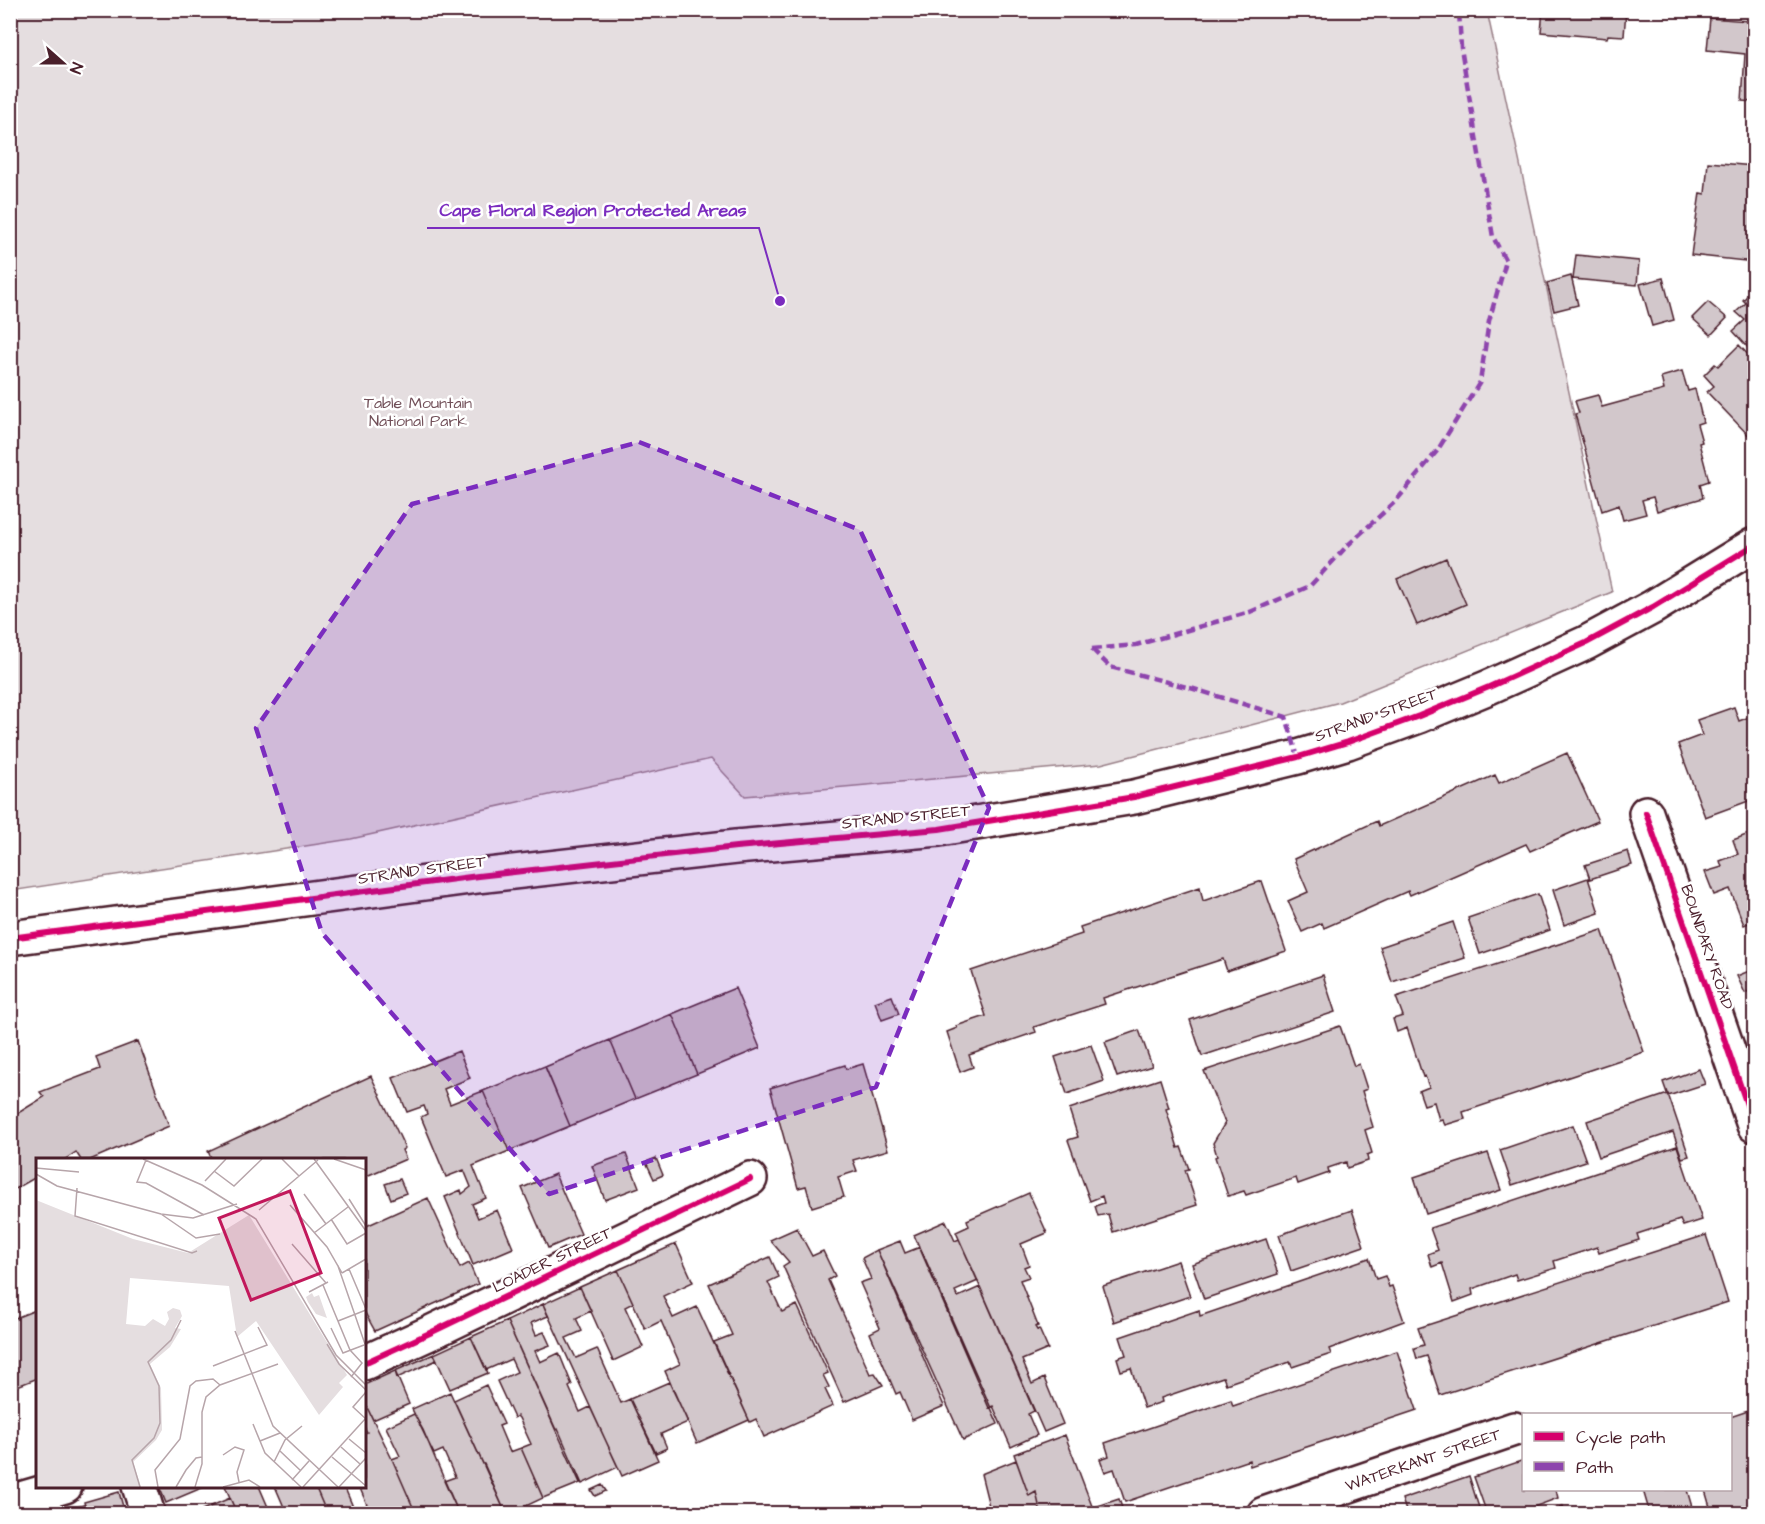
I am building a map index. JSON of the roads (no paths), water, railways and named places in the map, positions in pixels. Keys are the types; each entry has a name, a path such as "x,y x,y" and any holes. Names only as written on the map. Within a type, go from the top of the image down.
{"street":[{"name":"STRAND STREET","path":"10,938 478,876 736,847 939,829 1134,797 1308,754 1419,716 1586,643 1653,607 1755,545"},
{"name":"BOUNDARY ROAD","path":"1646,813 1755,1125"},
{"name":"LOADER STREET","path":"366,1362 750,1179"},
{"name":"WATERKANT STREET","path":"1264,1514 1514,1430"},
{"path":"10,1502 58,1488"},
{"path":"140,1488 148,1514"}],"place":[{"name":"Cape Floral Region Protected Areas","path":"780,301"}],"park label":[{"name":"Table Mountain National Park","path":"418,412"}]}
